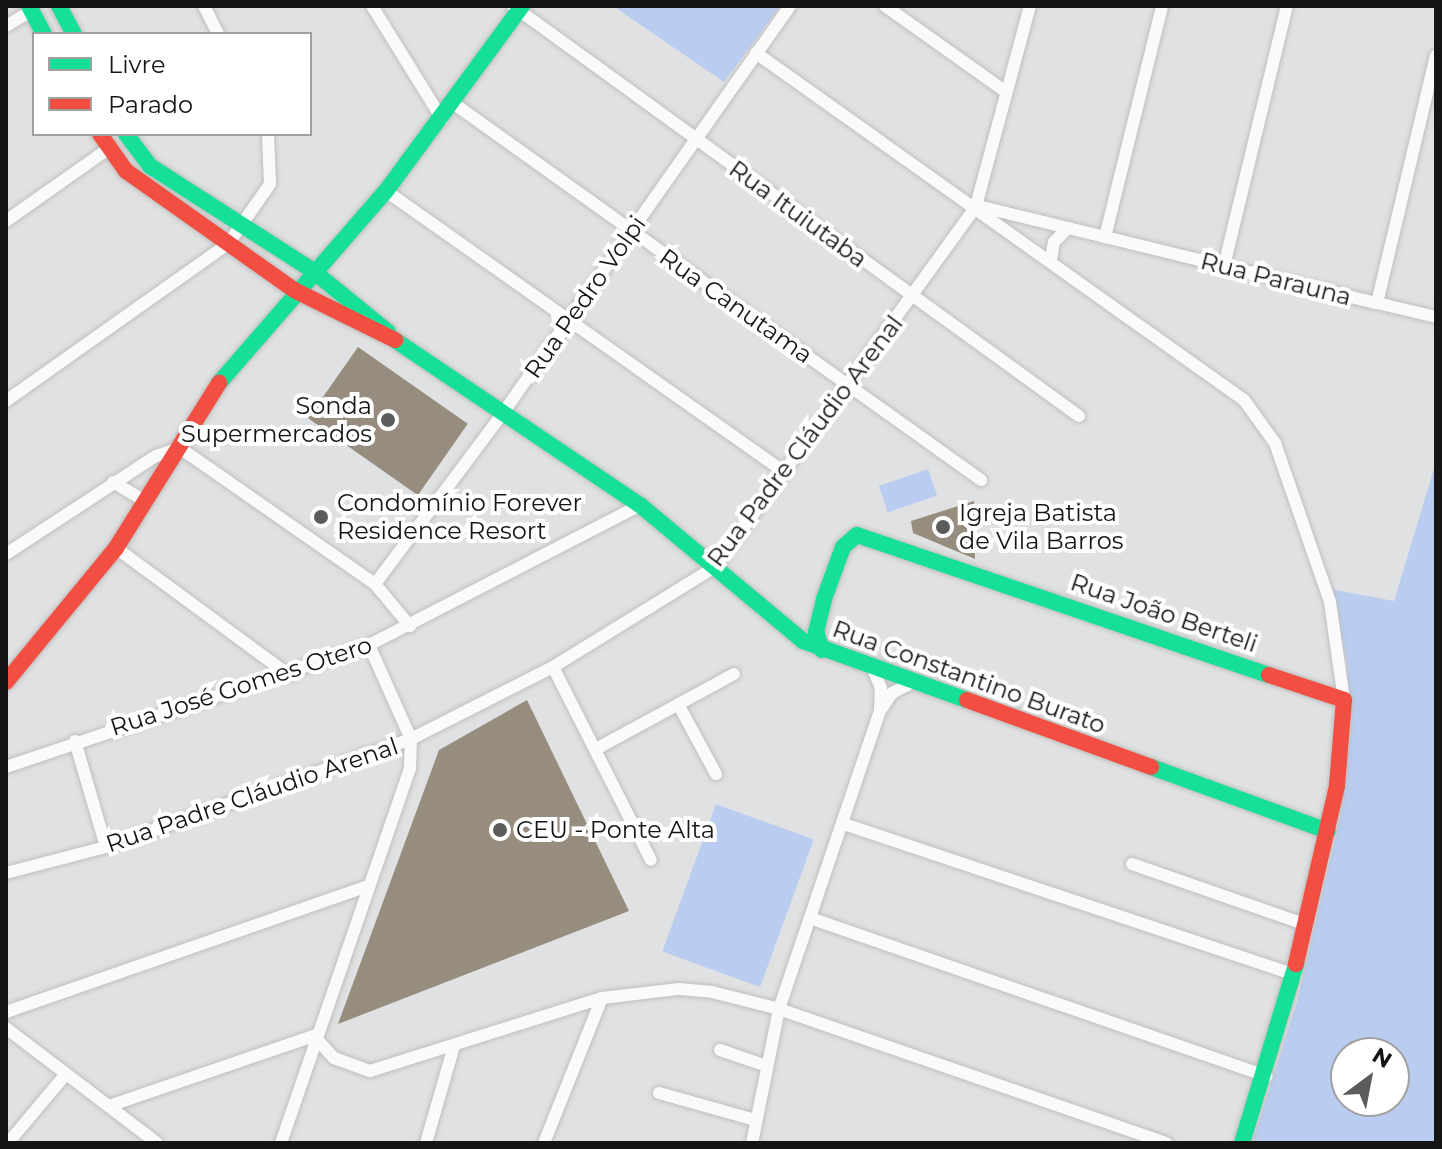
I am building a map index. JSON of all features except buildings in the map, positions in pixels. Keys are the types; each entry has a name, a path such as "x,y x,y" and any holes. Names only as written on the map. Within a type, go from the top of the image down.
{"street":[{"path":"59,6 73,32"},
{"path":"204,6 217,32"},
{"path":"372,6 442,119"},
{"name":"Rua Pedro Volpi","path":"375,584 505,410 790,6"},
{"path":"885,6 1006,92"},
{"name":"Rua Padre Cláudio Arenal","path":"6,873 106,847 411,739 553,667 715,567 913,298 976,206 1030,6"},
{"path":"1105,237 1162,6"},
{"path":"1224,266 1287,6"},
{"path":"6,682 116,548 219,380 294,290 386,191 442,119 518,8"},
{"name":"Rua Ituiutaba","path":"518,8 695,140 1079,416"},
{"path":"6,26 30,9 43,32"},
{"path":"756,53 976,206 1244,400 1264,422 1334,615 1344,700 1328,831 1307,925 1266,1076 1242,1143"},
{"name":"Rua Parauna","path":"976,206 1377,303 1436,56"},
{"name":"Rua Canutama","path":"453,103 981,480"},
{"name":"Rua Constantino Burato","path":"128,136 150,166 312,270 394,340"},
{"path":"6,401 228,244 245,227 270,184 268,136"},
{"path":"6,221 104,141"},
{"name":"Rua Constantino Burato","path":"104,141 126,171 294,290 394,340 505,410 640,505 790,624 803,641 1328,831"},
{"path":"386,191 567,323 785,472"},
{"path":"1051,260 1054,242 1067,229"},
{"path":"1377,303 1412,316 1436,317"},
{"path":"6,554 113,482 180,448"},
{"path":"180,448 375,584 410,626"},
{"path":"113,482 146,502"},
{"name":"Rua José Gomes Otero","path":"6,767 75,741 289,675 369,645 640,505"},
{"name":"Rua João Berteli","path":"822,650 816,632 843,547 854,536 868,537 1344,700"},
{"path":"116,548 289,675"},
{"name":"Rua João Berteli","path":"790,624 805,623 824,599"},
{"path":"281,1143 314,1036 405,786 411,739 369,645"},
{"path":"553,667 651,860"},
{"path":"752,1143 764,1065 779,1009 880,711 881,688 872,667"},
{"path":"596,749 734,674"},
{"path":"880,711 892,693 914,682"},
{"path":"678,704 716,774"},
{"path":"75,741 106,847"},
{"path":"844,824 1295,975"},
{"path":"1132,864 1307,925"},
{"path":"6,1012 368,886"},
{"path":"810,918 1266,1076"},
{"path":"314,1036 334,1058 370,1071 602,998 679,989 779,1009 1166,1143"},
{"path":"544,1143 602,998"},
{"path":"6,1028 157,1143"},
{"path":"109,1106 314,1036"},
{"path":"426,1143 454,1046"},
{"path":"720,1050 764,1065"},
{"path":"8,1143 66,1074"},
{"path":"659,1093 755,1120"}],"shaded area":[{"path":"613,6 780,6 724,82"},
{"path":"1436,462 1436,1143 1252,1143 1297,1002 1339,822 1351,728 1347,663 1330,589 1394,601"},
{"path":"928,469 937,495 888,512 879,486"},
{"path":"716,804 814,840 760,987 662,952"}],"traffic: fast":[{"path":"29,6 43,32"},
{"path":"59,6 73,32"},
{"path":"219,383 386,191 522,6"},
{"path":"128,136 150,166 312,270 388,332"},
{"path":"395,340 640,505 803,641 967,700"},
{"path":"822,650 816,632 824,599 843,547 857,535 1269,675"},
{"path":"1151,767 1328,831"},
{"path":"1242,1143 1296,964"}],"traffic: jam":[{"path":"101,136 126,171 294,290 395,340"},
{"path":"6,682 116,548 219,383"},
{"path":"1269,675 1344,700 1337,786 1296,964"},
{"path":"967,700 1151,767"}],"place":[{"name":"Sonda Supermercados","path":"388,420"},
{"name":"Condomínio Forever Residence Resort","path":"321,517"},
{"name":"Igreja Batista de Vila Barros","path":"943,527"},
{"name":"CEU - Ponte Alta","path":"500,830"}]}
